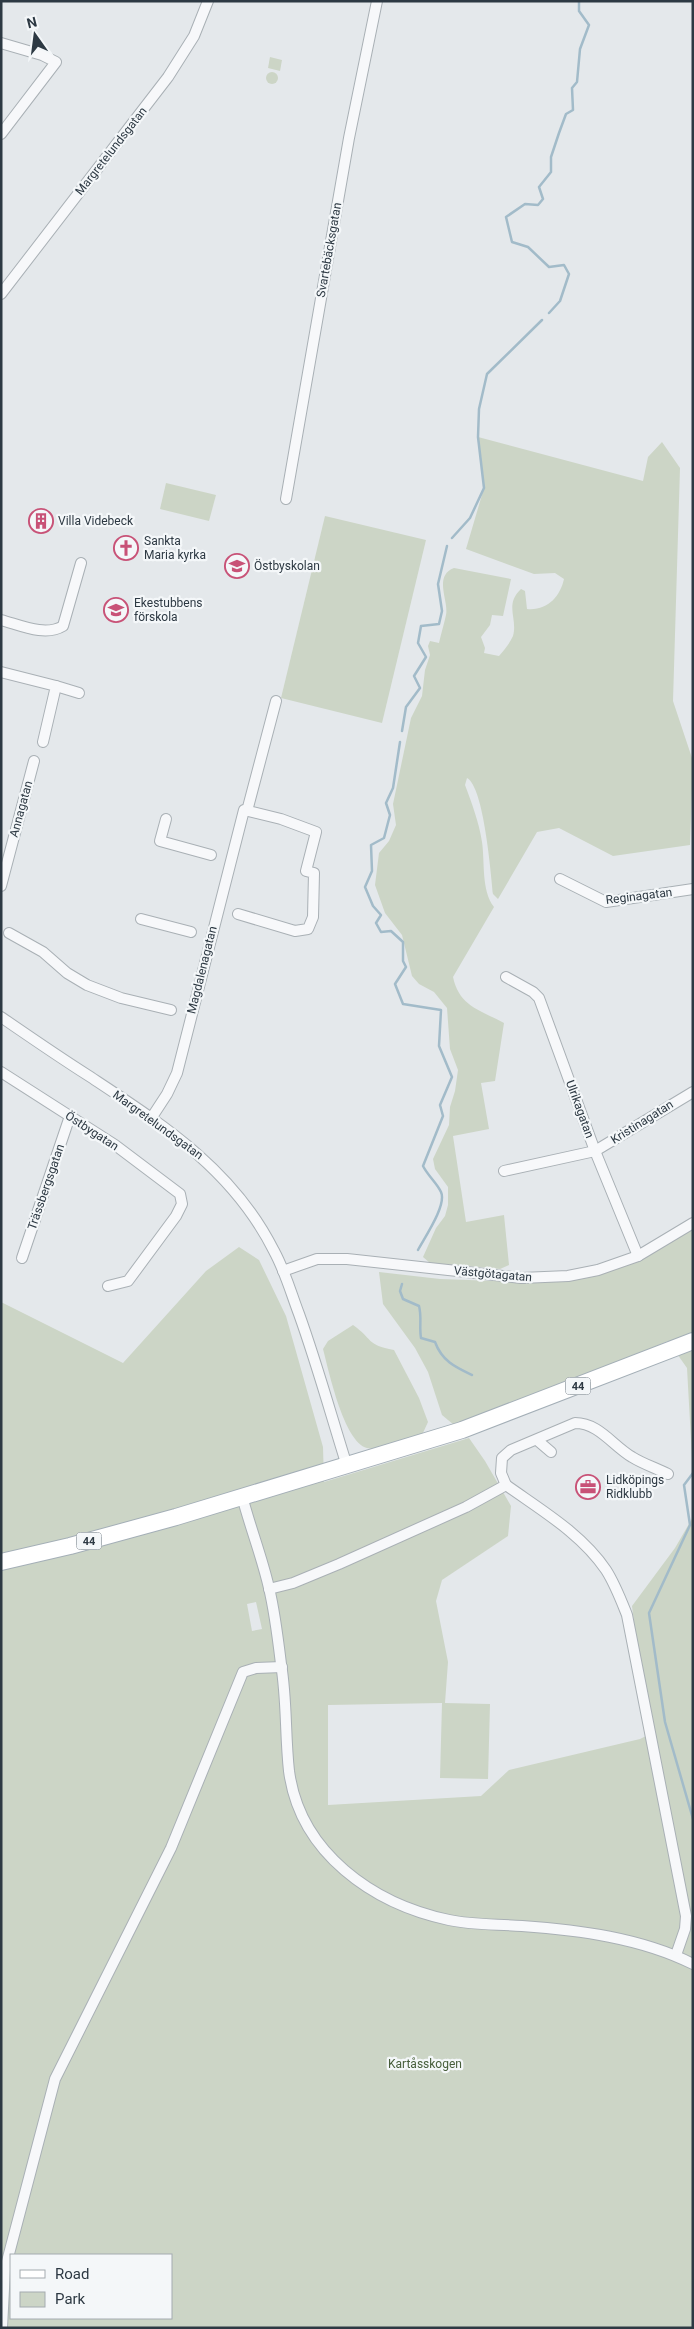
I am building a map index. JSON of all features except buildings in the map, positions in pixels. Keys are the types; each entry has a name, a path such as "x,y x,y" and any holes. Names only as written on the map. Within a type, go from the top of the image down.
{"main road":[{"name":"44","path":"1,1562 70,1546 347,1466 462,1430 693,1341"}],"street":[{"name":"Margretelundsgatan","path":"1,294 164,84 194,36 208,1"},
{"name":"Svartebäcksgatan","path":"286,499 349,138 377,1"},
{"path":"1,43 42,55 56,62 1,134"},
{"path":"1,620 43,631 63,626 81,563"},
{"path":"1,672 80,693"},
{"path":"43,742 56,686"},
{"name":"Magdalenagatan","path":"152,1118 177,1074 244,814 276,701"},
{"name":"Annagatan","path":"1,886 34,762"},
{"path":"238,914 295,931 308,929 313,917 314,873 306,871 316,832 274,817 244,814"},
{"path":"166,818 160,841 211,855"},
{"name":"Reginagatan","path":"560,879 606,902 693,889"},
{"path":"141,919 191,932"},
{"path":"9,933 43,952 67,973 95,989 171,1010"},
{"name":"Ulrikagatan","path":"506,977 533,992 538,998 595,1151 638,1256"},
{"name":"Margretelundsgatan","path":"1,1017 152,1118 192,1148 221,1176 265,1234 283,1270 311,1348 347,1466"},
{"name":"Östbygatan","path":"1,1072 124,1152 180,1194 182,1199 180,1209 128,1281 108,1286"},
{"name":"Kristinagatan","path":"504,1171 595,1151 693,1092"},
{"name":"Trässbergsgatan","path":"22,1258 70,1116"},
{"name":"Västgötagatan","path":"283,1270 317,1259 347,1259 539,1278 581,1274 638,1256 693,1223"},
{"path":"668,1474 632,1456 594,1427 585,1423 575,1423 511,1450 502,1458 501,1473 506,1485 553,1518 592,1554 605,1569 617,1590 627,1615 686,1916 685,1929 676,1955"},
{"path":"537,1440 551,1452"},
{"path":"269,1589 293,1584 348,1560 457,1511 506,1485"},
{"path":"242,1496 269,1589 282,1667 290,1772 299,1805 311,1831 348,1874 384,1898 405,1907 450,1920 589,1933 676,1955 693,1964"},
{"path":"2,2328 5,2269 55,2079 170,1848 243,1672 256,1668 282,1667"}],"green space":[{"path":"270,57 282,60 280,71 268,68"},
{"path":"270,72 274,72 278,78 274,84 270,84 266,80 266,76"},
{"path":"478,437 643,481 648,457 662,442 680,468 673,701 693,761 690,845 613,856 559,828 537,832 498,899 493,894 486,832 478,797 473,785 467,778 465,785 482,842 485,884 494,907 453,977 460,995 465,1001 504,1023 495,1081 481,1083 489,1129 453,1136 466,1222 504,1215 509,1265 500,1269 430,1263 423,1257 436,1228 445,1216 448,1205 448,1187 435,1169 433,1159 449,1125 450,1107 455,1091 458,1070 450,1049 447,1008 434,992 419,984 412,976 402,935 385,913 375,885 379,853 389,841 396,825 393,804 411,718 422,696 425,670 430,655 428,646 430,641 439,643 446,615 443,589 444,577 454,568 511,579 503,616 492,615 490,625 481,637 485,648 484,653 499,656 513,636 512,606 516,595 521,589 525,591 527,609 541,608 552,602 556,597 564,579 555,573 534,574 466,549 484,488"},
{"path":"166,483 216,495 209,521 160,509"},
{"path":"325,516 426,540 382,723 281,698"},
{"path":"693,1229 693,1476 687,1368 668,1341 567,1384 454,1425 442,1415 428,1372 415,1348 383,1304 379,1272 440,1279 521,1282 569,1281 599,1275 640,1260"},
{"name":"Kartåsskogen","path":"239,1247 259,1260 286,1316 323,1447 324,1482 469,1438 485,1461 511,1506 508,1536 442,1580 436,1601 448,1662 445,1703 490,1704 488,1779 440,1778 442,1703 328,1705 328,1805 481,1796 509,1770 640,1739 648,1735 632,1606 675,1548 693,1517 693,2328 1,2328 1,1302 123,1363 206,1271","holes":["256,1602 262,1629 252,1631 247,1604"]},
{"path":"353,1325 374,1344 394,1350 419,1398 428,1422 422,1435 387,1447 373,1449 359,1443 351,1433 333,1389 323,1349 328,1341"}],"waterway":[{"path":"549,313 560,301 569,274 564,265 549,267 528,247 512,242 506,217 525,204 538,205 543,199 539,187 551,172 551,157 559,133 566,114 573,110 572,88 577,82 580,49 589,25 579,11 579,1"},
{"path":"452,538 470,518 484,488 478,437 479,409 487,374 542,320"},
{"path":"402,731 406,707 420,688 414,676 426,657 418,643 421,626 439,624 442,611 438,584 447,546"},
{"path":"400,742 393,788 386,803 390,815 384,838 371,845 372,871 365,887 373,906 381,915 376,923 381,932 391,931 403,942 403,961 406,967 395,984 403,1004 441,1010 439,1046 452,1077 440,1105 443,1116 423,1166 441,1192 441,1205 418,1250"},
{"path":"402,1284 400,1291 403,1299 419,1306 421,1338 435,1342 445,1359 472,1375"},
{"path":"693,1473 684,1485 690,1525 649,1613 665,1722 693,1819"}],"place":[{"name":"Villa Videbeck","path":"41,521"},
{"name":"Sankta Maria kyrka","path":"126,548"},
{"name":"Östbyskolan","path":"237,566"},
{"name":"Ekestubbens förskola","path":"116,610"},
{"name":"Lidköpings Ridklubb","path":"588,1487"}]}
